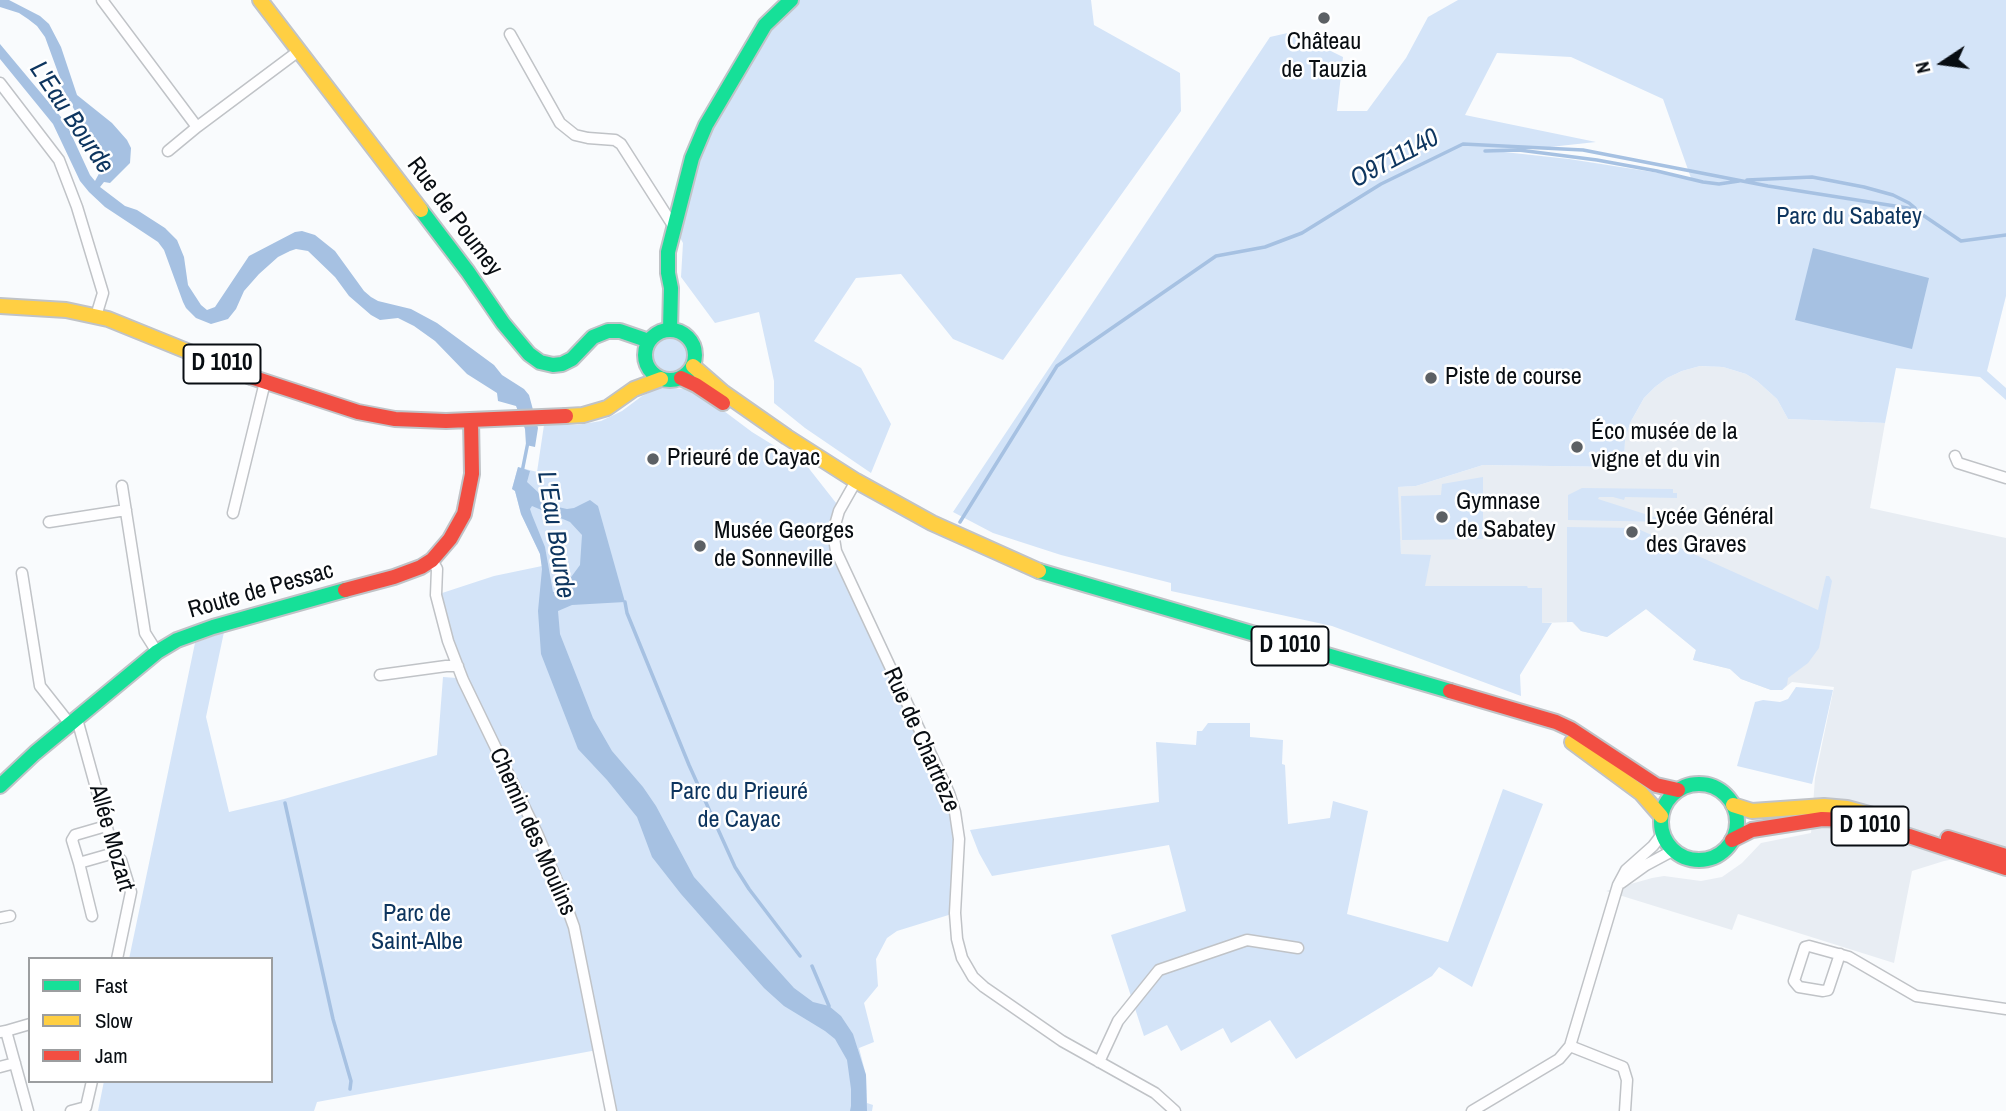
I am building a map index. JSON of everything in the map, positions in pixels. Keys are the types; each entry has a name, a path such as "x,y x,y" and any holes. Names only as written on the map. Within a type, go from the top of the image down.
{"main road":[{"name":"Rue de Poumey","path":"260,0 529,354 540,362 562,364 572,359 593,337 608,331 620,331 649,341"},
{"path":"670,330 671,288 667,262 692,158 706,125 765,24 790,0"},
{"name":"D 1010","path":"0,306 58,309 96,316 141,331 265,382 358,412 416,421 570,417 596,412 617,402 634,389 661,379"},
{"path":"670,330 683,334 695,351 693,366 681,378 675,380 661,379 650,372 645,354 649,341 658,333 670,330"},
{"name":"D 1010","path":"634,389 647,366"},
{"name":"D 1010","path":"693,366 728,396 853,485"},
{"name":"D 1010","path":"681,378 696,385 767,436 929,530 990,558 1556,722 1656,785 1678,790"},
{"name":"Route de Pessac","path":"0,786 74,721 158,652 177,640 213,627 394,577 432,560 450,539 464,514 472,474 471,420"},
{"name":"D 1010","path":"1537,717 1641,793 1661,816"},
{"path":"1695,784 1712,786 1728,797 1733,805 1737,829 1726,849 1716,856 1694,860 1674,850 1667,843 1661,816 1670,797 1678,790 1695,784"},
{"name":"D 1010","path":"1733,805 1752,811 1824,806 1847,808 2006,856"},
{"name":"D 1010","path":"1732,840 1752,830 1822,819 1846,820 1912,837 2006,868"},
{"path":"1912,837 1920,835 2006,862"}],"street":[{"path":"102,0 197,127"},
{"path":"510,34 560,123 575,135 615,140 621,144 674,227"},
{"path":"168,151 300,50"},
{"path":"0,83 59,160 77,207 103,293 96,316"},
{"path":"233,513 265,382"},
{"path":"1955,456 1958,463 2006,478"},
{"path":"122,485 145,633 158,652"},
{"name":"Rue de Chartrèze","path":"853,485 839,511 834,532 836,551 949,793 955,812 959,839 955,913 962,958 973,977 984,987 1062,1041 1155,1093 1175,1111"},
{"path":"49,522 126,510"},
{"name":"Chemin des Moulins","path":"432,560 437,569 436,595 448,641 537,833 565,901 574,929 611,1111"},
{"path":"22,573 40,686 74,721"},
{"path":"380,675 458,666"},
{"name":"Allée Mozart","path":"74,721 114,853 121,860 131,892 117,957"},
{"path":"92,916 72,840 75,835 106,826"},
{"path":"1472,1111 1559,1059 1570,1046 1618,885 1626,870 1653,846 1663,833"},
{"path":"1618,885 1646,865 1674,850"},
{"path":"79,863 114,853"},
{"path":"1099,1062 1118,1021 1159,970 1247,940 1297,948"},
{"path":"1840,954 1828,990 1799,987 1794,981 1805,947 1809,946 1840,954 1849,957 1916,996 2006,1009"},
{"path":"27,1111 15,1063 3,1031 28,1025"},
{"path":"1570,1046 1623,1067 1627,1080 1625,1111"},
{"path":"0,1067 15,1063"},
{"path":"71,1111 86,1107 92,1083"}],"shaded area":[{"path":"1700,366 1723,367 1746,374 1777,399 1788,419 1885,423 1870,508 2006,538 2006,849 1944,861 1912,871 1894,963 1738,914 1732,930 1606,891 1664,876 1701,881 1722,877 1742,863 1761,843 1811,833 1815,778 1834,687 1792,682 1782,690 1771,690 1741,679 1730,669 1693,660 1696,650 1646,609 1607,637 1581,631 1572,622 1542,623 1542,588 1424,586 1401,555 1397,487 1416,486 1483,465 1619,467 1624,462 1625,441 1630,423 1644,398 1667,378"}],"green space":[{"path":"791,0 1091,0 1094,25 1180,73 1181,111 1003,360 953,339 901,274 856,278 814,341 861,368 891,424 871,473 805,428 774,403 774,381 759,312 715,323 681,277 683,243 674,227 706,125"},
{"name":"Parc du Sabatey","path":"1458,0 2006,0 2006,296 1987,371 2006,388 2006,400 1980,377 1896,368 1885,423 1788,419 1777,399 1746,374 1723,367 1700,366 1667,378 1644,398 1630,423 1625,441 1624,463 1619,467 1483,465 1416,486 1398,487 1401,554 1431,555 1425,586 1542,588 1542,623 1552,623 1520,675 1521,696 1332,626 1171,591 1171,583 1061,555 993,533 953,512 1270,37 1292,32 1343,57 1337,111 1367,111 1406,58 1428,17","holes":["1497,53 1571,57 1663,99 1691,178 1504,152 1596,142 1465,115"]},
{"path":"670,336 683,342 689,355 683,368 670,374 657,368 651,355 657,342"},
{"name":"Parc du Prieuré de Cayac","path":"661,387 696,390 752,432 807,466 840,508 836,551 955,812 955,913 897,931 887,938 876,959 878,986 864,1003 874,1042 859,1048 866,1075 867,1103 873,1105 872,1111 611,1111 597,1050 317,1102 314,1111 98,1111 104,1083 273,1083 273,957 129,957 195,643 224,632 206,717 229,812 437,755 443,677 457,678 436,595 494,576 542,566 540,554 512,489 518,467 537,472 544,425 577,425 601,421 622,411 642,396"},
{"name":"Gymnase de Sabatey","path":"1483,477 1483,539 1402,540 1401,496 1441,495 1442,484"},
{"path":"1582,488 1673,489 1677,498 1598,499 1670,522 1568,520 1568,495"},
{"path":"1567,527 1636,528 1818,610 1826,576 1829,576 1832,581 1819,648 1808,663 1788,678 1787,685 1782,690 1771,690 1741,679 1730,669 1693,660 1696,650 1646,609 1607,637 1581,631 1573,622 1567,622"},
{"path":"1796,687 1833,690 1812,784 1737,766 1755,702 1780,702 1788,699"},
{"path":"1208,723 1250,723 1250,737 1283,740 1282,764 1285,765 1288,824 1330,818 1333,801 1368,811 1347,914 1448,942 1503,789 1543,804 1472,987 1439,967 1432,976 1296,1059 1270,1020 1231,1043 1223,1028 1181,1051 1167,1025 1144,1036 1111,935 1186,911 1169,845 992,876 970,830 1159,802 1156,742 1196,745 1197,731 1202,731"}],"water":[{"path":"0,0 9,0 40,16 49,24 61,47 77,95 112,123 127,140 131,148 130,163 110,183 104,182 100,187 125,206 137,210 165,228 177,240 184,257 188,285 201,305 207,310 215,307 249,256 295,232 315,235 335,251 371,297 411,309 437,323 494,365 502,375 524,389 529,395 538,428 535,447 526,445 525,429 516,406 498,401 497,393 467,374 435,341 414,326 398,318 380,320 371,315 349,296 335,277 308,251 296,249 278,257 244,291 228,319 211,324 196,318 183,302 164,250 158,242 105,207 89,192 80,181 53,124 0,59 0,44 66,123 95,181 102,168 61,86 45,37 37,26 19,13 0,7"},
{"path":"1813,248 1929,278 1912,349 1795,320"},
{"path":"518,467 530,471 527,482 553,506 574,508 590,500 598,506 625,602 572,605 558,611 560,634 593,718 612,751 656,806 694,877 794,988 813,1002 829,1006 841,1016 853,1034 866,1075 867,1111 850,1111 851,1089 847,1060 835,1039 784,1006 764,988 652,857 637,817 578,749 541,654 538,611 542,569 540,554 512,489","holes":["532,506 570,522 582,535 580,565 566,584 566,590 553,592 545,547 530,509"]}],"waterway":[{"name":"O9711140","path":"960,522 1057,366 1216,256 1265,247 1302,233 1381,184 1463,144 1583,150 1768,186 1914,209 1961,241 2006,235"},
{"path":"1485,151 1519,150 1597,160 1719,184 1739,181"},
{"path":"1747,180 1812,177 1893,195 1915,208"},
{"name":"L'Eau Bourde","path":"522,472 528,442"},
{"path":"625,602 627,613 689,765 735,867 800,956"},
{"path":"285,803 333,1019 351,1081 350,1089"},
{"path":"812,966 829,1006"}],"traffic: fast":[{"path":"670,330 668,252 692,158 706,125 765,25 791,0"},
{"path":"421,210 503,323 529,354 540,362 562,364 572,359 593,337 608,331 620,331 649,341"},
{"path":"670,330 688,337 695,355 688,373 670,380 652,373 645,355 652,337 670,330"},
{"path":"1039,571 1450,691"},
{"path":"0,786 35,753 157,652 177,640 213,627 345,590"},
{"path":"1699,784 1713,787 1726,795 1734,808 1737,822 1734,836 1726,849 1713,857 1699,860 1685,857 1672,849 1664,836 1661,822 1664,808 1672,795 1685,787 1699,784"}],"traffic: slow":[{"path":"260,0 421,210"},
{"path":"0,306 66,310 108,319 251,377"},
{"path":"693,366 724,393 856,481 932,523 1039,571"},
{"path":"566,416 583,415 607,408 634,389 661,379"},
{"path":"1572,742 1641,793 1661,816"},
{"path":"1733,805 1752,811 1824,806 1847,808 1880,817"}],"traffic: jam":[{"path":"251,377 358,412 395,419 446,421 566,416"},
{"path":"681,378 723,403"},
{"path":"345,590 421,567 432,560 450,539 464,514 472,474 471,420"},
{"path":"1450,691 1556,722 1656,785 1678,790"},
{"path":"1732,840 1752,830 1822,819 1846,820 1909,836 2006,868"},
{"path":"1948,838 2006,856"}],"place":[{"name":"Château de Tauzia","path":"1324,18"},
{"name":"Piste de course","path":"1431,378"},
{"name":"Éco musée de la vigne et du vin","path":"1577,447"},
{"name":"Prieuré de Cayac","path":"653,459"},
{"name":"Gymnase de Sabatey","path":"1442,517"},
{"name":"Lycée Général des Graves","path":"1632,532"},
{"name":"Musée Georges de Sonneville","path":"700,546"}],"park label":[{"name":"Parc de Saint-Albe","path":"417,929"}]}
